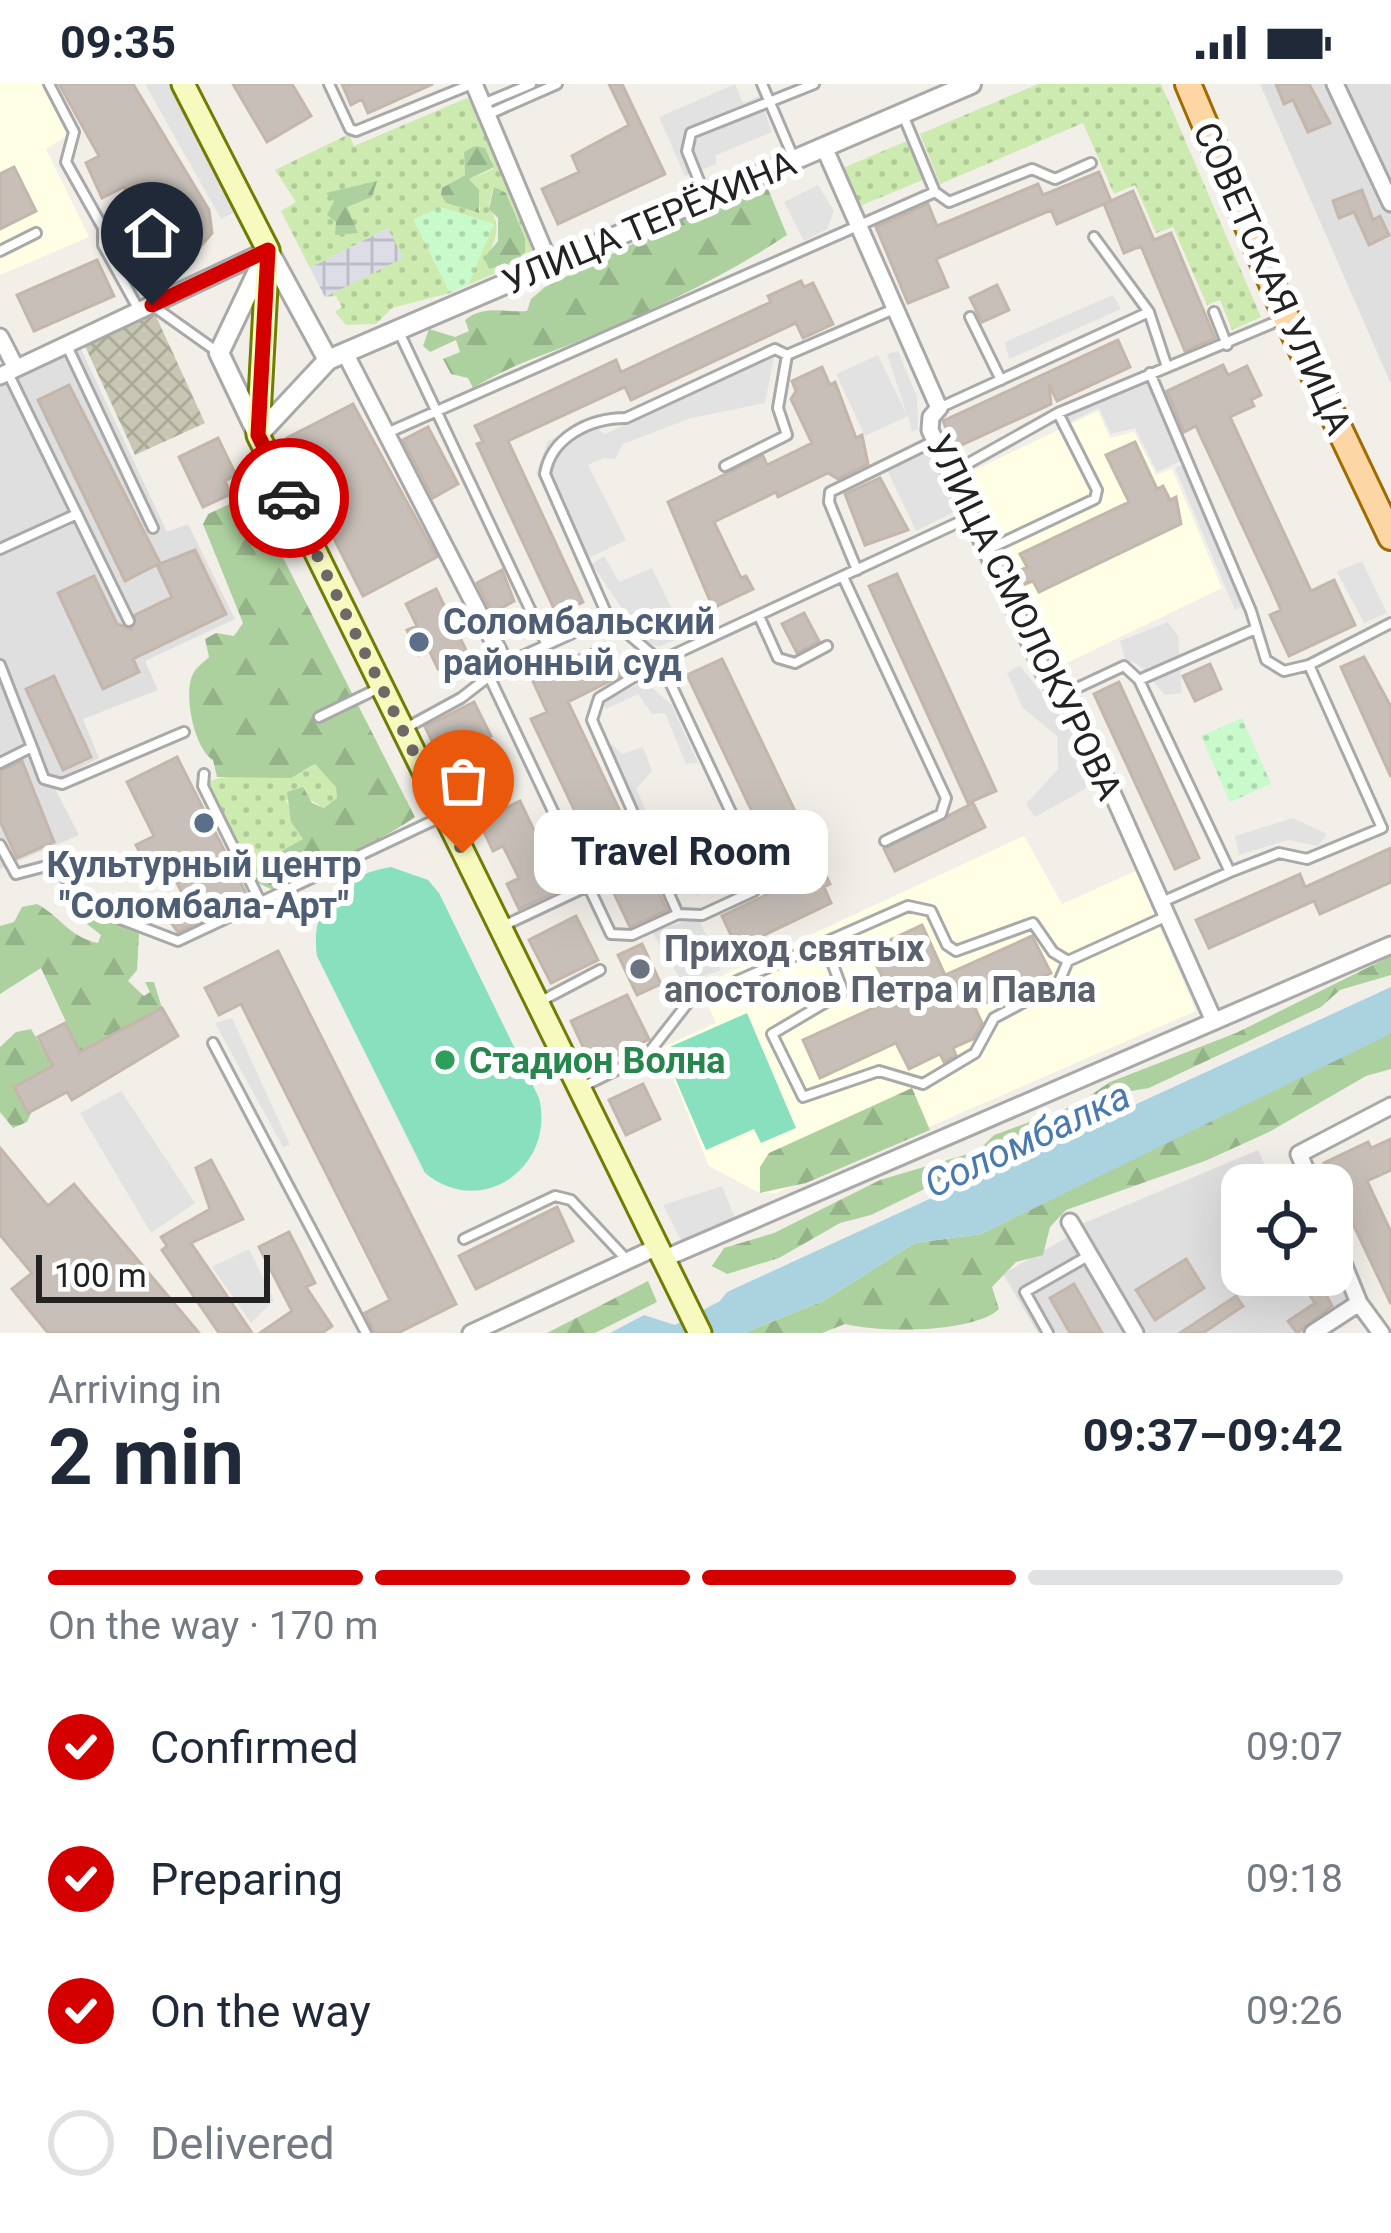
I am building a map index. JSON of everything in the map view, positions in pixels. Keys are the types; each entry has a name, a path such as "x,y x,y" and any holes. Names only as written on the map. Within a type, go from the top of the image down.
{"main road":[{"path":"183,84 268,250 258,435 700,1333"},
{"name":"СОВЕТСКАЯ УЛИЦА","path":"1189,84 1286,317 1391,537"}],"street":[{"path":"473,84 550,265"},
{"name":"УЛИЦА ТЕРЁХИНА","path":"336,357 971,84"},
{"path":"1335,84 1391,202"},
{"name":"УЛИЦА СМОЛОКУРОВА","path":"824,147 939,408 931,417 935,440 1047,679 1077,714 1214,1021"},
{"path":"0,337 8,372 268,250"},
{"path":"268,250 219,353 258,435 336,357"},
{"path":"268,250 386,434 505,664"},
{"path":"472,1333 628,1261 658,1254 1391,945"},
{"path":"1303,1164 1299,1154 1391,1106"},
{"path":"1070,1222 1135,1333"},
{"path":"1353,1288 1359,1303 1383,1326"},
{"path":"1313,1333 1359,1303"}],"lane":[{"path":"49,84 74,132 66,162 103,227 103,244 145,308 219,353"},
{"path":"329,84 356,131 473,84"},
{"path":"485,110 531,84"},
{"path":"485,110 557,84"},
{"path":"766,84 794,160"},
{"path":"706,198 686,151 691,133 814,84"},
{"path":"918,84 926,104"},
{"path":"902,114 935,192 949,202 1032,169 1055,179 1090,163"},
{"path":"386,434 935,192"},
{"path":"0,251 36,233"},
{"path":"1094,237 1149,312 1166,364"},
{"path":"489,676 611,934 632,935 678,914 702,915 754,891 758,872 660,662 608,617 545,474 555,443 607,418 626,418 775,349 787,355 895,309"},
{"path":"939,408 1149,312"},
{"path":"1214,312 1227,345"},
{"path":"970,317 1001,380"},
{"path":"951,473 1058,413 1286,317"},
{"path":"398,328 547,643"},
{"path":"67,344 153,528"},
{"path":"725,466 787,435 778,408 787,355"},
{"path":"8,372 129,621"},
{"path":"1150,373 1251,611 1253,630 1274,667 1285,671 1309,664 1391,623"},
{"path":"988,550 1095,499 1097,490 1058,413"},
{"path":"857,570 829,502 830,492 935,440"},
{"path":"0,549 77,514"},
{"path":"678,914 592,720 599,698 660,662 972,517"},
{"path":"843,577 946,798 941,814 885,841"},
{"path":"758,616 778,658 795,663 827,646"},
{"path":"402,730 505,664 608,617"},
{"path":"1138,680 1253,630"},
{"path":"825,943 843,992 772,1034 803,1097 878,1071 923,1084 975,1053 994,1018 1058,985 1067,961 1230,872 1280,853 1307,859 1382,828 1309,664"},
{"path":"0,665 44,779 62,784 184,732"},
{"path":"1062,695 1124,666 1138,680 1230,872"},
{"path":"319,717 381,687"},
{"path":"0,763 32,747"},
{"path":"204,774 203,786 261,903"},
{"path":"0,845 16,874 54,865 89,908 178,941 444,816"},
{"path":"500,928 588,886"},
{"path":"737,981 908,906 931,911 946,945 956,951 1024,922 1041,928 1053,952 1067,961"},
{"path":"536,1003 600,970"},
{"path":"578,1089 647,1055 687,1004"},
{"path":"213,1043 366,1333"},
{"path":"464,1239 562,1196 628,1261"},
{"path":"1048,1333 1025,1292 1090,1256"}],"shaded area":[{"path":"0,84 44,84 70,134 46,149 89,237 0,275"},
{"path":"145,84 169,84 242,208 221,219"},
{"path":"735,84 743,103 759,96 772,132 716,155 716,164 685,176 659,117"},
{"path":"1260,84 1391,84 1391,384"},
{"path":"818,185 834,211 827,229 804,241 784,202"},
{"path":"388,228 403,258 325,297 310,268"},
{"path":"1113,295 1121,309 1009,359 1005,342"},
{"path":"155,314 205,423 135,455 85,346"},
{"path":"80,347 167,532 188,524 235,619 145,661 158,690 83,719 99,758 52,783 79,835 0,869 0,385"},
{"path":"898,351 917,397 918,429 912,432 908,416 865,436 836,374 878,355 907,415 887,354"},
{"path":"774,357 765,403 691,418 623,444 615,459 588,465 626,540 580,562 536,473 548,441 588,423 605,434"},
{"path":"1149,379 1181,461 1157,472 1135,428 1111,434 1099,408 1068,423 1066,414"},
{"path":"1098,411 1110,438 1134,432 1156,475 1172,469 1222,588 1056,668 964,475"},
{"path":"929,450 958,510 916,531 887,470"},
{"path":"1185,464 1245,606 1235,610 1175,468"},
{"path":"604,556 619,582 652,568 685,636 658,647 643,640 592,564"},
{"path":"1362,561 1387,613 1364,623 1337,572"},
{"path":"1168,622 1178,636 1182,693 1165,695 1139,665 1125,659 1120,641"},
{"path":"1020,666 1068,725 1092,785 1035,817 1026,804 1058,769 1057,736 1023,708 1007,673"},
{"path":"644,681 671,704 698,763 686,764 665,713 652,714 638,694 606,709 603,702"},
{"path":"612,744 622,754 643,747 652,771 636,789 682,886 678,890 610,750"},
{"path":"724,809 744,858 739,874 697,896 693,881 726,864 709,815"},
{"path":"1293,818 1327,834 1318,846 1288,840 1239,855 1235,836"},
{"path":"1024,836 1062,904 1136,871 1196,1011 776,1193 760,1193 709,1166 661,1048 716,1023 700,986"},
{"path":"698,917 721,970 683,983 652,932"},
{"path":"232,1018 290,1145 283,1147 215,1023"},
{"path":"121,1091 195,1203 151,1233 80,1113"},
{"path":"1258,1150 1264,1164 1225,1164"},
{"path":"1221,1166 1221,1296 1349,1296 1352,1303 1303,1333 1139,1333 1077,1226"},
{"path":"722,1186 735,1218 683,1244 663,1205"},
{"path":"1071,1235 1128,1333 1038,1333 1003,1274"},
{"path":"249,1249 274,1300 251,1323 212,1267"}],"green space":[{"path":"1038,84 1161,84 1261,317 1232,330 1220,300 1207,305 1173,227 1156,233 1135,185 1114,194 1083,123 940,184 920,134"},
{"path":"467,98 478,108 538,255 468,285 493,224 414,220 450,293 392,308 376,324 346,325 335,312 342,307 336,296 325,297 402,257 387,229 310,268 281,211 296,202 275,170 349,134 354,146","holes":["476,146 491,158 493,169 469,179 477,188 480,210 475,212 446,203 441,195 442,188 465,175 464,152","493,189 506,193 525,238 523,258 489,269 496,232 489,205"]},
{"path":"909,140 925,179 860,206 843,168"},
{"path":"475,146 485,148 494,167 469,179 479,190 479,213 446,203 441,195 442,188 465,175 464,152"},
{"path":"377,181 372,197 347,207 358,233 335,235 336,222 327,215 334,201 326,193"},
{"path":"494,187 506,193 525,238 525,252 517,261 489,269 484,258 498,241 498,218 489,209"},
{"path":"768,189 787,235 642,314 473,388 468,378 451,374 443,359 460,352 456,340 430,352 423,346 429,329 455,337 469,331 465,320 480,312 527,311 531,299 545,287 673,224"},
{"path":"441,207 494,224 468,285 450,293 414,219"},
{"path":"245,483 415,817 275,891 256,882 257,865 303,839 291,822 287,792 303,787 312,803 324,808 337,798 336,787 315,764 291,778 217,777 213,760 196,734 189,698 192,675 209,657 205,639 216,633 234,636 243,623 203,524 208,514 232,503"},
{"path":"1242,718 1271,784 1230,802 1201,736"},
{"path":"315,764 336,786 337,798 324,808 309,799 286,800 303,839 287,851 264,857 255,878 205,783 290,775"},
{"name":"Стадион Волна","path":"391,867 428,880 439,893 539,1098 536,1145 510,1179 491,1188 469,1191 447,1186 425,1173 317,956 318,921 333,895 358,877"},
{"path":"37,904 72,931 98,943 101,935 87,924 89,914 123,922 139,934 137,970 128,981 144,996 150,992 145,982 154,982 162,1008 80,1052 41,968 0,994 0,926 14,922 22,907"},
{"path":"1391,956 1391,975 1340,990 1321,1007 1149,1088 1107,1095 1092,1115 1043,1129 1027,1147 982,1161 871,1215 840,1223 779,1258 727,1274 712,1266 724,1248 774,1233 880,1180 978,1151 994,1135 1076,1105 1110,1082 1236,1033"},
{"path":"747,1013 796,1128 761,1143 754,1129 706,1150 663,1050"},
{"path":"31,1029 53,1066 27,1122 13,1128 0,1112 0,1047 16,1032"},
{"path":"1391,1032 1391,1069 1366,1076 1269,1132 1205,1161 1066,1210 1050,1227 1043,1255 1016,1262 992,1287 999,1309 987,1317 926,1329 845,1324 822,1333 744,1333 823,1301 915,1243 981,1234"},
{"path":"912,1088 930,1130 806,1183 760,1193 760,1167 769,1153"},
{"path":"648,1281 657,1302 595,1333 547,1333"}],"water":[{"name":"Соломбалка","path":"1391,987 1391,1032 1384,1037 981,1234 915,1243 823,1301 744,1333 610,1333 644,1315 675,1325 720,1301 727,1292"}],"building":[{"path":"59,84 133,84 209,210 212,233 200,247 135,279 115,242 148,225 124,187 102,198 86,163 99,156"},
{"path":"233,84 292,84 311,116 267,142"},
{"path":"342,84 433,84 368,113 362,99 351,105"},
{"path":"609,84 622,84 665,174 558,224 542,189 579,172 572,156 629,125"},
{"path":"1276,84 1309,84 1330,123 1308,132 1293,100 1284,104"},
{"path":"14,167 36,211 0,229 0,174"},
{"path":"1099,172 1111,201 1057,224 1051,210 936,259 948,287 908,303 876,227 928,204 937,226 1038,184 1043,195"},
{"path":"1362,190 1373,220 1380,216 1389,235 1369,245 1354,212 1339,218 1333,201"},
{"path":"1133,191 1154,240 1171,233 1215,338 1185,351 1141,246 1124,253 1104,204"},
{"path":"97,260 114,296 34,331 17,295"},
{"path":"801,281 804,287 813,283 833,324 803,338 796,323 631,400 625,387 508,441 583,602 557,615 477,444 483,442 475,426 616,360 621,372 771,302 768,296"},
{"path":"997,285 1009,310 982,322 970,298"},
{"path":"1118,340 1130,367 1057,401 1049,384 1051,404 955,448 943,421"},
{"path":"1223,365 1228,375 1247,366 1261,395 1251,400 1254,406 1230,417 1311,591 1334,580 1355,625 1289,656 1270,615 1281,610 1270,585 1196,426 1184,432 1167,391"},
{"path":"822,367 830,385 835,382 856,438 862,435 868,464 838,479 828,473 778,497 776,492 714,522 741,578 746,576 753,589 713,608 668,502 763,456 767,465 812,443 791,399 796,391 792,381"},
{"path":"69,385 160,563 125,581 38,400"},
{"path":"353,404 437,557 363,596 318,507 343,494 331,470 310,482 287,438"},
{"path":"428,427 458,484 433,498 403,440"},
{"path":"218,438 236,475 225,481 231,494 203,507 179,457"},
{"path":"1135,442 1157,489 1163,486 1170,500 1176,497 1181,524 1039,592 1033,581 1025,584 1019,571 1027,567 1020,554 1129,502 1106,455"},
{"path":"880,478 908,530 865,545 845,494"},
{"path":"195,550 226,614 133,659 139,672 103,689 58,593 94,576 117,624 131,629 135,615 172,597 157,565"},
{"path":"502,570 514,601 492,613 477,583"},
{"path":"897,574 996,791 968,803 869,586"},
{"path":"436,589 468,654 438,669 429,650 419,655 413,643 407,630 417,626 406,604"},
{"path":"804,613 819,641 797,653 782,624"},
{"path":"605,643 620,676 568,702 667,910 630,927 531,719 547,712 531,677"},
{"path":"1364,657 1391,707 1391,777 1341,667"},
{"path":"722,659 830,884 824,887 831,903 737,948 722,916 787,885 687,675"},
{"path":"1210,664 1221,689 1195,701 1183,676"},
{"path":"54,676 91,757 63,770 26,689"},
{"path":"1119,682 1199,858 1175,869 1094,694"},
{"path":"474,702 491,736 481,741 499,780 461,799 425,727"},
{"path":"177,757 249,899 178,932 158,905 182,893 165,858 147,867 136,845 154,836 127,782"},
{"path":"22,761 54,842 17,858 0,821 0,771"},
{"path":"520,801 562,889 519,909 507,884 519,878 503,846 493,851 479,821"},
{"path":"973,803 985,827 895,871 884,849"},
{"path":"1391,848 1391,882 1320,914 1314,901 1209,948 1196,920 1300,874 1305,887"},
{"path":"576,916 598,960 551,983 529,940"},
{"path":"922,925 945,975 1032,936 1051,973 975,1008 982,1023 973,1039 953,1048 956,1055 944,1062 940,1054 909,1069 896,1043 820,1078 803,1040 893,999 869,950"},
{"name":"Приход святых апостолов Петра и Павла","path":"642,944 661,984 637,995 618,955"},
{"path":"278,951 456,1304 398,1333 375,1333 365,1313 390,1300 241,1004 219,1015 205,988"},
{"path":"627,995 649,1039 593,1068 571,1021"},
{"path":"162,1008 178,1036 72,1100 67,1092 28,1113 14,1087 53,1066 38,1037 65,1023 80,1052"},
{"path":"643,1084 660,1119 626,1135 609,1100"},
{"path":"1391,1139 1391,1170 1367,1181 1391,1232 1391,1304 1353,1224 1353,1164 1324,1163 1368,1142 1371,1148"},
{"path":"0,1148 48,1206 74,1184 199,1333 48,1333 12,1289 32,1273 0,1235"},
{"path":"211,1160 243,1219 191,1243 252,1333 219,1333 162,1250 167,1246 161,1237 210,1209 196,1168"},
{"path":"557,1207 573,1241 476,1289 459,1256"},
{"path":"289,1232 315,1283 306,1287 332,1326 322,1333 260,1333 292,1311 259,1247"},
{"path":"1186,1259 1204,1288 1155,1320 1136,1290"},
{"path":"1074,1284 1102,1333 1070,1333 1050,1298"},
{"path":"1236,1296 1243,1306 1203,1333 1180,1333"},
{"path":"1310,1296 1327,1296 1332,1306 1297,1333 1288,1321 1315,1303"}],"way so far":[{"path":"289,498 463,853"}],"place":[{"name":"Соломбальский районный суд","path":"419,642"},
{"name":"Культурный центр \"Соломбала-Арт\"","path":"204,823"},
{"name":"Travel Room","path":"463,853"},
{"name":"Приход святых апостолов Петра и Павла","path":"640,969"},
{"name":"Стадион Волна","path":"445,1060"}],"route":[{"path":"152,305 268,250 258,435 289,498"}]}
